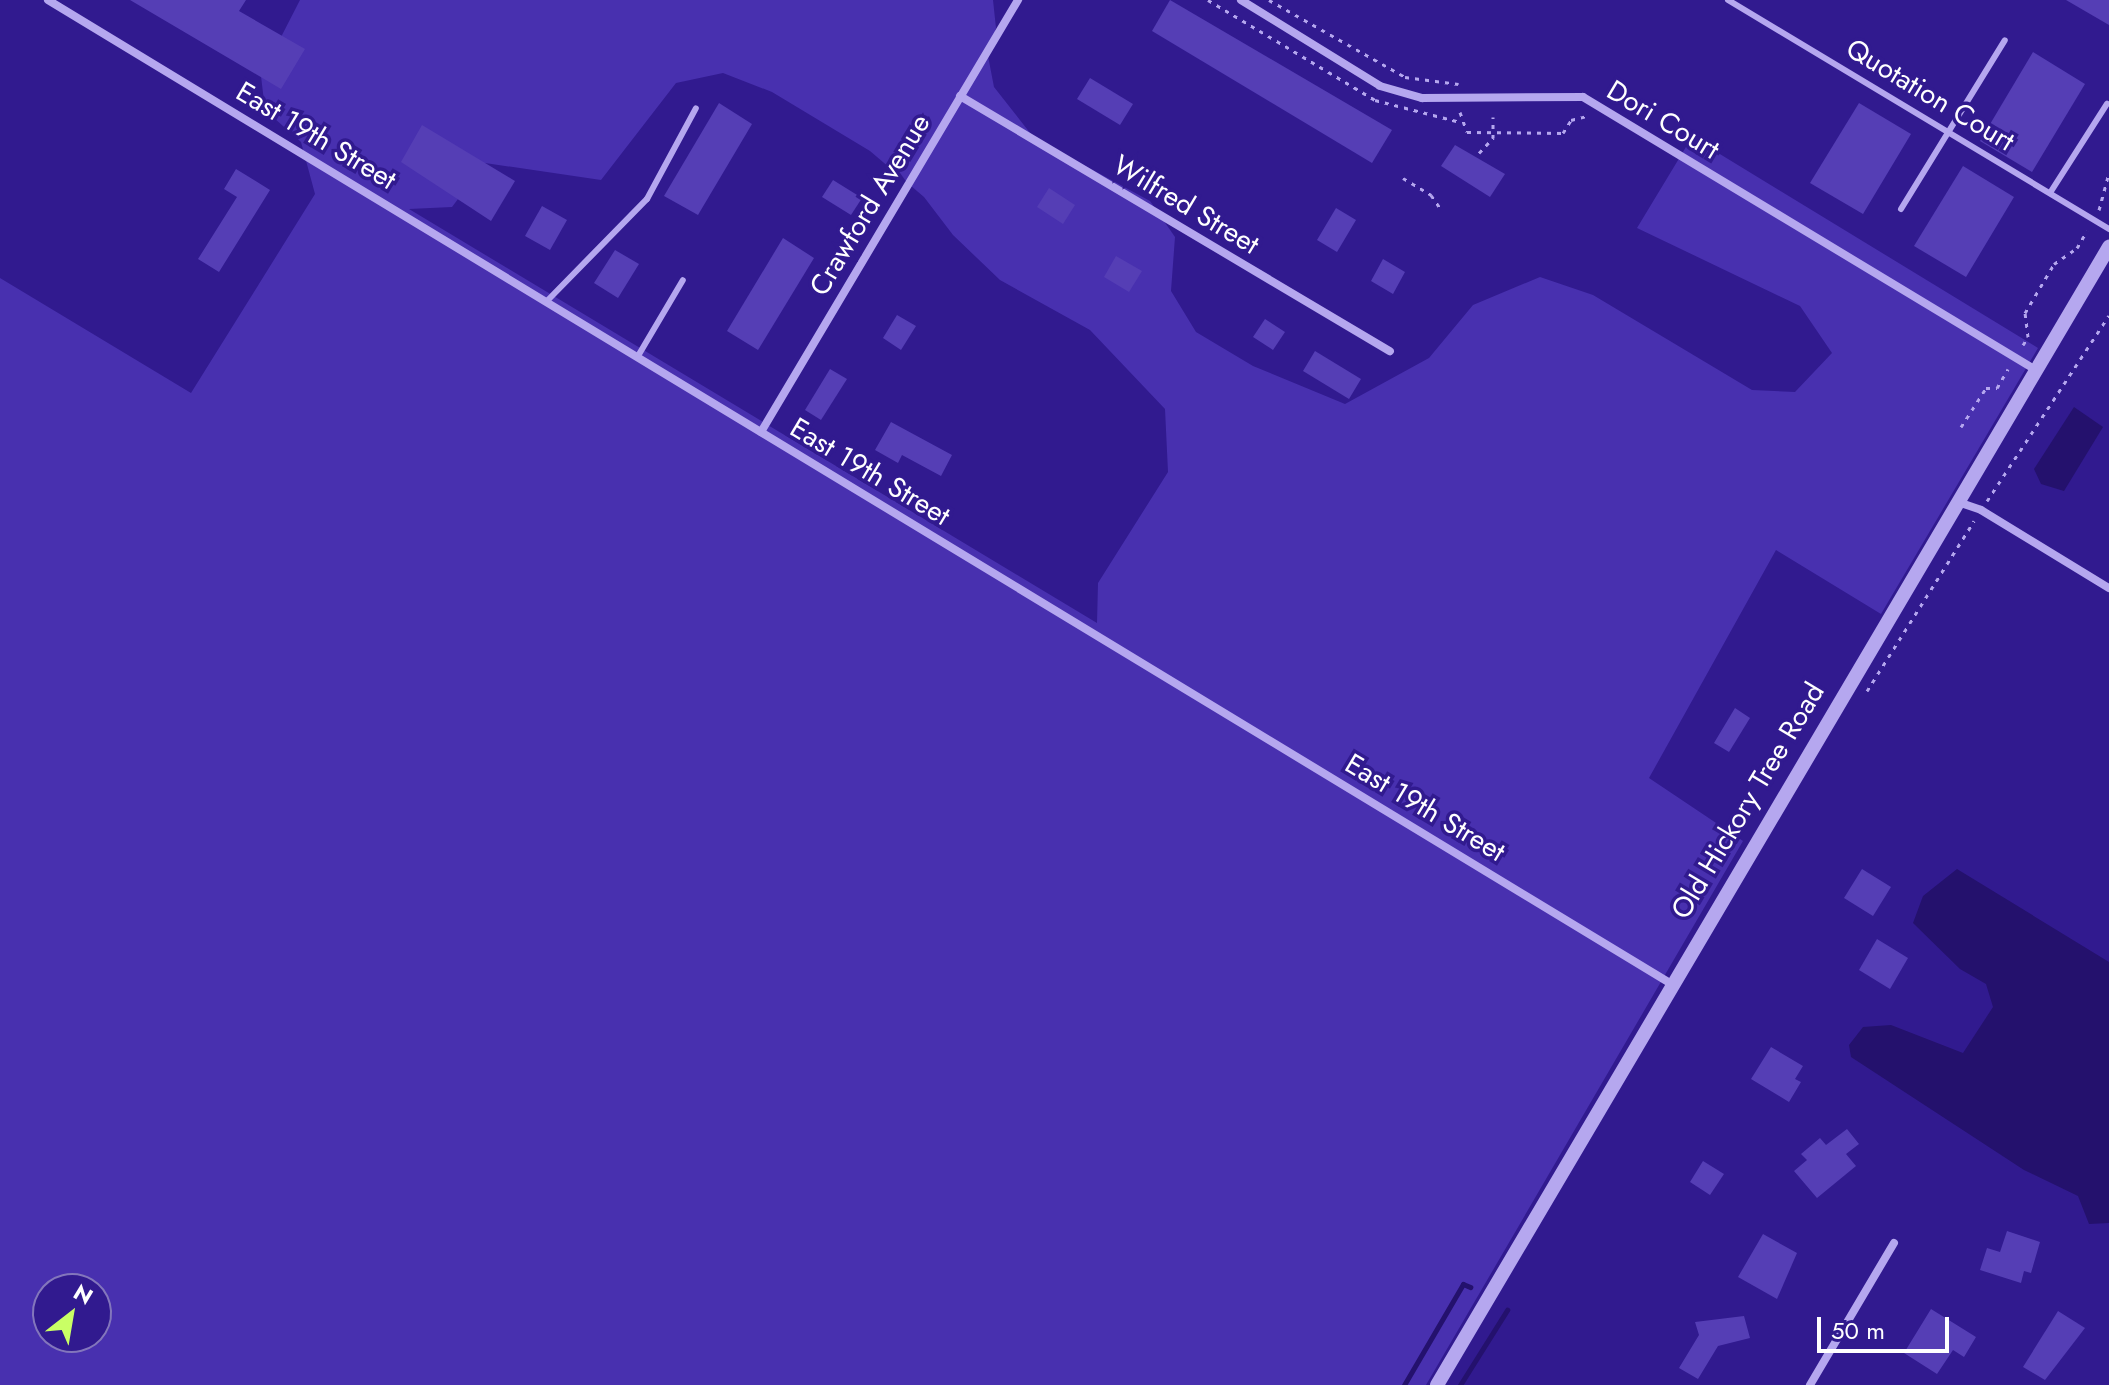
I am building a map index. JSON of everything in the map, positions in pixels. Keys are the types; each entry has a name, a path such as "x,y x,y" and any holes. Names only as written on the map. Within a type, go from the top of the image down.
{"street":[{"name":"East 19th Street","path":"48,0 1670,983"},
{"name":"Crawford Avenue","path":"761,432 1018,0"},
{"name":"Dori Court","path":"1241,0 1380,86 1422,98 1583,97 2036,370"},
{"name":"Wilfred Street","path":"960,96 1390,351"},
{"name":"Old Hickory Tree Road","path":"1437,1385 1670,983 2109,247"},
{"path":"1958,502 1981,510 2109,588"},
{"path":"1810,1385 1894,1243"}],"lane":[{"name":"Quotation Court","path":"1728,0 2109,229"},
{"path":"1901,209 2005,40"},
{"path":"2050,193 2107,104"},
{"path":"547,301 647,199 696,108"},
{"path":"638,356 683,280"}],"path":[{"path":"1269,0 1405,77 1459,82 1460,122 1467,132 1563,133 1571,120 1591,119"},
{"path":"1479,153 1493,132 1493,117"},
{"path":"1961,427 1986,388 1997,388 2028,337 2025,313 2054,264 2077,248 2094,220 2104,201 2109,172"},
{"path":"1403,178 1431,195 1440,208"},
{"path":"1431,195 1435,189"},
{"path":"1863,698 2109,315"}],"shaded area":[{"path":"300,0 993,0 996,28 988,56 994,87 1034,138 1150,201 1175,237 1171,291 1196,332 1253,366 1345,404 1429,358 1473,305 1540,277 1593,295 1752,390 1795,392 1832,353 1800,306 1637,228 1692,137 2038,348 1881,614 1776,550 1649,778 1743,841 1426,1385 0,1385 0,278 191,393 315,194 301,142 265,110 261,76","holes":["723,73 772,92 870,151 924,197 953,235 1000,280 1090,330 1165,409 1168,472 1098,583 1097,623 409,209 452,207 485,163 601,180 676,83"]},
{"path":"2074,407 2103,427 2064,491 2041,484 2034,469"},
{"path":"1957,869 2109,962 2109,1223 2089,1224 2078,1196 2024,1170 1851,1057 1849,1045 1863,1027 1891,1025 1963,1053 1993,1007 1986,984 1960,969 1913,923 1923,896"}],"building":[{"path":"130,0 246,0 239,11 305,49 281,89"},
{"path":"1170,0 1392,130 1372,163 1152,31"},
{"path":"2066,0 2109,0 2109,25"},
{"path":"2033,52 2085,84 2032,172 1980,141"},
{"path":"1090,78 1133,104 1120,125 1077,99"},
{"path":"719,103 752,124 698,215 664,196"},
{"path":"1859,103 1911,134 1863,214 1810,183"},
{"path":"422,125 515,181 491,221 401,162"},
{"path":"1455,145 1505,174 1490,197 1441,166"},
{"path":"1963,166 2014,197 1966,277 1914,246"},
{"path":"236,169 270,190 219,272 198,259 237,197 224,189"},
{"path":"833,180 862,198 851,215 822,197"},
{"path":"1049,188 1075,205 1063,224 1037,207"},
{"path":"542,206 567,220 550,250 525,236"},
{"path":"1336,208 1356,220 1337,252 1317,240"},
{"path":"783,238 814,258 758,350 727,331"},
{"path":"615,250 639,264 618,298 594,283"},
{"path":"1116,256 1142,271 1129,292 1104,277"},
{"path":"1383,259 1405,272 1393,294 1371,281"},
{"path":"897,315 916,326 901,350 883,338"},
{"path":"1265,319 1285,332 1273,350 1253,337"},
{"path":"1315,351 1361,379 1349,399 1303,371"},
{"path":"830,369 847,379 821,420 805,410"},
{"path":"891,422 952,455 941,476 902,455 898,463 875,450"},
{"path":"1735,708 1750,718 1729,752 1714,743"},
{"path":"1862,869 1891,887 1873,916 1844,898"},
{"path":"1877,939 1908,958 1890,989 1859,970"},
{"path":"1771,1047 1803,1066 1795,1079 1801,1082 1789,1102 1751,1079"},
{"path":"1847,1129 1859,1144 1846,1154 1856,1166 1817,1198 1794,1171 1807,1160 1801,1154 1820,1138 1826,1145"},
{"path":"1703,1161 1724,1174 1710,1195 1690,1182"},
{"path":"2007,1231 2040,1242 2031,1273 2024,1271 2021,1283 1980,1270 1987,1248 2000,1252"},
{"path":"1763,1234 1797,1253 1777,1299 1738,1277"},
{"path":"1931,1309 1976,1337 1964,1357 1953,1350 1937,1374 1904,1353"},
{"path":"2058,1311 2085,1328 2045,1380 2023,1367"},
{"path":"1744,1316 1750,1338 1718,1346 1698,1379 1679,1368 1699,1335 1695,1322"}],"waterway":[{"path":"1404,1385 1463,1284 1470,1287"},
{"path":"1460,1385 1507,1310"}]}
